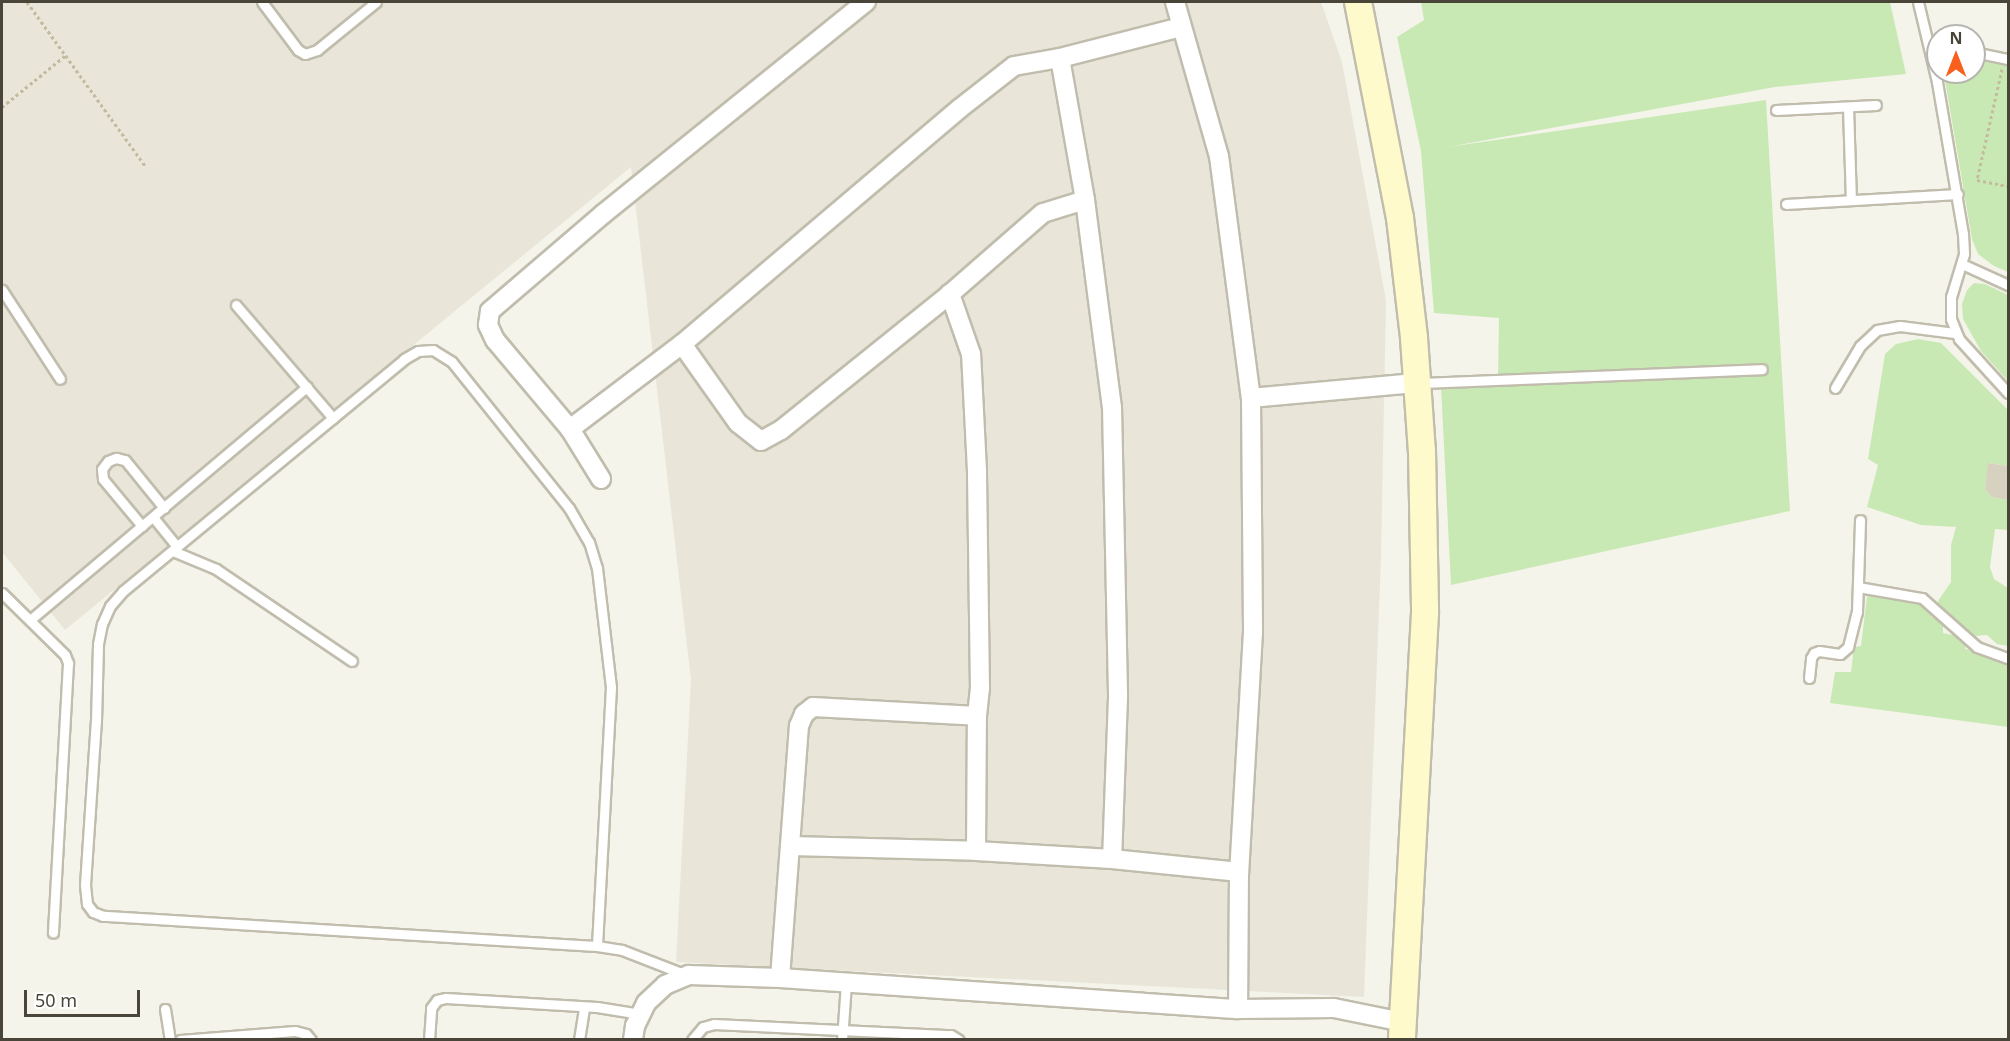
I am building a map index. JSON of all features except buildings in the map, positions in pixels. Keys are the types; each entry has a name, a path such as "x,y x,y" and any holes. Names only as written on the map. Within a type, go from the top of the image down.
{"street":[{"path":"601,479 570,429 495,340 488,325 490,311 603,214 866,2"},
{"path":"1175,2 1219,156 1251,398 1253,632 1239,872 1238,1009"},
{"path":"1348,2 1365,40"},
{"path":"1358,2 1400,218 1417,383 1424,507 1425,603 1403,1031"},
{"path":"570,429 682,344 950,117 1014,66 1060,58 1181,27"},
{"path":"1060,58 1085,200 1112,407 1118,698 1112,859"},
{"path":"682,344 738,423 761,441 781,430 950,294 1043,213 1085,200"},
{"path":"950,294 971,354 977,471 980,690 977,716 976,851"},
{"path":"1251,398 1417,383"},
{"path":"780,978 799,726 804,714 813,707 977,716"},
{"path":"791,846 976,851 1112,859 1239,872"},
{"path":"633,1040 640,1014 646,1003 665,985 689,975 780,978 1238,1009 1334,1008 1381,1015 1403,1031"}],"lane":[{"path":"262,2 298,50 305,54 314,52 376,2"},
{"path":"1918,2 1926,24"},
{"path":"1986,55 2007,59"},
{"path":"1940,84 1964,244 1962,264 1950,305 1955,333 2008,393"},
{"path":"1776,110 1876,105"},
{"path":"1848,107 1851,200"},
{"path":"1786,204 1958,194"},
{"path":"1962,264 2008,285"},
{"path":"2,290 60,379"},
{"path":"236,305 333,418"},
{"path":"1835,388 1860,346 1877,330 1900,326 1955,333"},
{"path":"597,946 611,687 609,652 597,568 584,530 569,508 452,363 440,353 425,350 410,354 116,598 102,624 84,885 89,909 103,916 597,946 622,950 649,963 689,975"},
{"path":"1417,383 1762,369"},
{"path":"30,620 307,387"},
{"path":"142,526 103,479 102,470 108,461 116,458 125,460 164,508"},
{"path":"153,517 175,549 216,569 352,661"},
{"path":"1809,678 1811,658 1814,653 1840,654 1846,650 1856,619 1860,520"},
{"path":"1858,587 1922,598 1977,647 2008,658"},
{"path":"2,593 65,655 69,668 53,933"},
{"path":"842,1035 846,983"},
{"path":"429,1040 431,1008 441,998 584,1007 640,1014"},
{"path":"579,1040 584,1007"},
{"path":"165,1009 170,1040"},
{"path":"692,1040 703,1027 714,1024 842,1035 951,1035 959,1040"},
{"path":"180,1040 295,1031 306,1034 311,1040"}],"path":[{"path":"27,2 146,167"},
{"path":"2,107 66,56"},
{"path":"2007,59 1977,180 2008,186"}],"shaded area":[{"path":"2,2 1321,2 1342,62 1386,300 1381,558 1364,997 676,962 691,680 631,167 65,630 2,552"}],"green space":[{"path":"1421,2 1890,2 1906,74 1775,87 1448,147 1766,100 1790,511 1451,585 1441,387 1498,377 1499,318 1434,313 1421,151 1397,37 1424,20"},
{"path":"1986,62 2008,66 2008,272 1994,266 1978,254 1972,239 1946,84 1986,84"},
{"path":"1974,283 1985,284 2008,295 2008,381 1981,351 1963,319 1962,304 1967,290"},
{"path":"1918,339 1941,343 2008,410 2008,466 1989,463 1985,489 1992,497 2008,500 2008,530 1995,529 1990,567 1994,579 2008,588 2008,646 1997,644 1987,635 1974,636 1958,629 1939,609 1938,601 1951,582 1951,545 1956,527 1921,525 1867,507 1878,465 1868,459 1885,354 1896,344"},
{"path":"1867,596 1931,603 1931,617 1943,619 1943,633 1967,638 1965,649 2008,654 2008,727 1830,703 1835,672 1851,672 1854,647 1861,646"}]}
